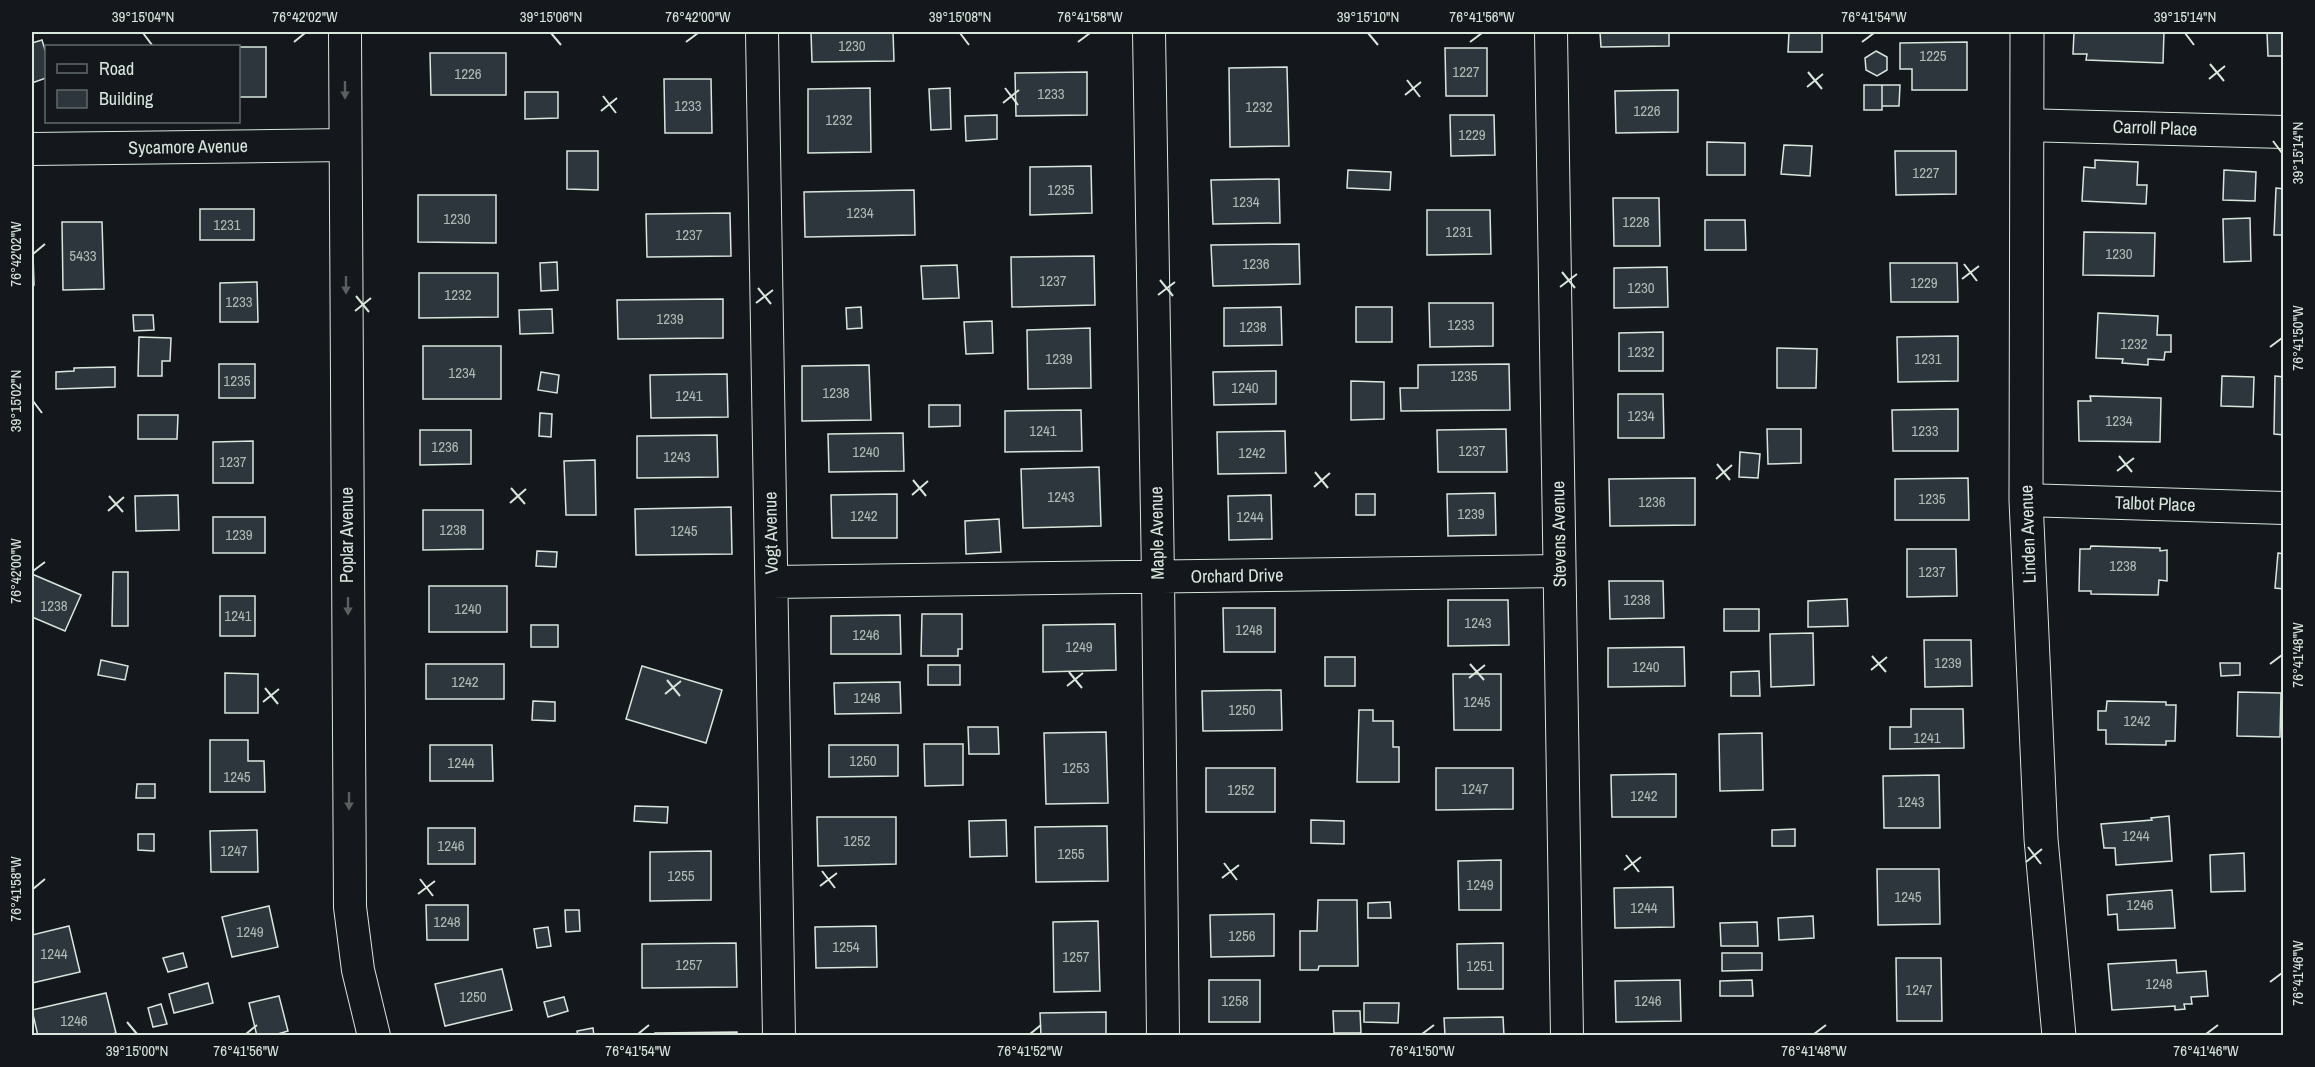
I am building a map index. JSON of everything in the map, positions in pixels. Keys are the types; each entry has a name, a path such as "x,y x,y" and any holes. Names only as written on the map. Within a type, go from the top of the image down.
{"street":[{"name":"Poplar Avenue","path":"345,32 350,907 358,970 374,1035"},
{"name":"Vogt Avenue","path":"762,32 779,1035"},
{"name":"Maple Avenue","path":"1149,32 1163,1035"},
{"name":"Stevens Avenue","path":"1551,32 1567,1035"},
{"name":"Linden Avenue","path":"2026,32 2026,500 2041,839 2058,1035"},
{"name":"Carroll Place","path":"2026,125 2283,132"},
{"name":"Sycamore Avenue","path":"32,149 345,145"},
{"name":"Talbot Place","path":"2026,500 2283,508"},
{"name":"Orchard Drive","path":"772,582 1559,571"}],"building":[{"path":"811,32 893,32 894,61 812,62"},
{"path":"1600,32 1669,32 1669,46 1601,47"},
{"path":"1789,32 1822,32 1822,52 1788,52"},
{"path":"2074,32 2164,32 2163,63 2086,60 2087,54 2073,54"},
{"path":"2267,32 2284,32 2284,56 2268,56"},
{"path":"42,40 45,50 45,78 32,83 32,43"},
{"path":"1967,42 1967,90 1912,90 1912,69 1900,69 1900,43"},
{"path":"240,47 266,47 266,97 240,97"},
{"path":"1445,48 1487,48 1487,96 1446,96"},
{"path":"1876,51 1887,57 1887,70 1877,76 1866,70 1865,58"},
{"path":"430,53 506,53 506,95 431,95"},
{"path":"1287,67 1289,146 1230,147 1229,68"},
{"path":"1087,72 1087,115 1016,116 1015,73"},
{"path":"664,79 711,79 712,133 665,133"},
{"path":"1864,85 1882,85 1882,110 1864,110"},
{"path":"1882,85 1900,85 1899,106 1882,106"},
{"path":"870,88 871,152 808,153 808,89"},
{"path":"950,88 951,129 931,130 929,89"},
{"path":"1678,90 1678,132 1616,133 1615,91"},
{"path":"525,92 558,92 558,118 525,119"},
{"path":"997,115 997,139 966,141 965,116"},
{"path":"1450,115 1494,115 1495,155 1451,156"},
{"path":"1707,142 1745,143 1745,175 1707,175"},
{"path":"1784,145 1812,146 1810,176 1781,174"},
{"path":"567,151 598,151 598,190 567,189"},
{"path":"1895,151 1956,151 1956,194 1896,195"},
{"path":"2095,160 2138,162 2137,185 2147,185 2146,204 2082,201 2084,167 2095,168"},
{"path":"1091,166 1092,213 1030,215 1030,167"},
{"path":"1348,170 1391,172 1390,190 1347,188"},
{"path":"2224,170 2256,172 2255,201 2223,200"},
{"path":"1279,179 1280,223 1213,224 1211,180"},
{"path":"2276,188 2284,189 2284,235 2274,235"},
{"path":"914,190 915,235 805,237 804,192"},
{"path":"418,195 496,195 496,243 418,242"},
{"path":"1613,198 1659,198 1660,246 1614,246"},
{"path":"200,209 254,209 254,240 200,240"},
{"path":"1427,210 1490,210 1491,254 1427,255"},
{"path":"730,213 731,256 647,257 646,214"},
{"path":"2250,218 2251,261 2224,262 2223,219"},
{"path":"1705,220 1745,220 1746,250 1705,250"},
{"path":"62,222 102,222 104,289 63,290"},
{"path":"32,224 34,285 32,285"},
{"path":"2084,232 2155,233 2154,276 2083,275"},
{"path":"1299,244 1300,284 1213,286 1211,245"},
{"path":"1094,256 1095,305 1012,307 1011,257"},
{"path":"557,262 558,290 541,291 540,263"},
{"path":"1890,263 1957,263 1958,302 1891,302"},
{"path":"957,265 959,298 923,299 921,266"},
{"path":"1667,267 1668,307 1614,308 1614,268"},
{"path":"419,273 498,273 498,317 419,318"},
{"path":"257,282 258,322 220,322 220,283"},
{"path":"723,299 723,338 618,339 617,300"},
{"path":"1429,303 1493,303 1493,346 1430,347"},
{"path":"861,307 862,328 847,329 846,308"},
{"path":"1281,307 1282,345 1224,346 1224,308"},
{"path":"1356,307 1392,307 1392,342 1356,342"},
{"path":"552,309 553,333 520,334 519,310"},
{"path":"2098,313 2158,316 2157,335 2171,335 2171,352 2165,352 2164,360 2148,359 2148,365 2122,363 2123,359 2096,358"},
{"path":"133,315 153,315 154,330 134,331"},
{"path":"992,321 993,353 966,354 964,322"},
{"path":"1090,328 1091,388 1028,389 1027,330"},
{"path":"1663,332 1663,371 1619,371 1619,333"},
{"path":"1958,336 1958,381 1898,382 1897,337"},
{"path":"139,337 171,338 170,361 162,361 162,376 138,376"},
{"path":"423,346 501,346 501,399 423,399"},
{"path":"1777,348 1817,349 1816,388 1777,388"},
{"path":"219,364 255,364 255,398 219,398"},
{"path":"1509,364 1510,410 1401,411 1400,388 1418,388 1418,365"},
{"path":"869,365 871,420 802,421 802,366"},
{"path":"115,367 115,387 56,389 56,372 74,371 74,368"},
{"path":"1276,371 1276,404 1214,405 1213,372"},
{"path":"541,372 559,375 557,393 538,390"},
{"path":"727,374 728,417 651,418 650,375"},
{"path":"2222,376 2254,377 2253,407 2221,406"},
{"path":"2275,376 2284,377 2284,435 2274,434"},
{"path":"1351,381 1384,382 1384,419 1351,420"},
{"path":"1618,394 1663,394 1664,438 1618,438"},
{"path":"2090,396 2161,398 2160,442 2079,441 2078,401 2091,401"},
{"path":"929,405 960,405 960,426 929,427"},
{"path":"1958,409 1958,451 1893,451 1892,410"},
{"path":"1081,410 1082,451 1005,452 1005,411"},
{"path":"540,413 552,414 551,437 539,436"},
{"path":"138,415 178,415 177,439 138,439"},
{"path":"1506,429 1507,472 1438,472 1437,430"},
{"path":"1767,429 1801,429 1801,463 1768,464"},
{"path":"420,430 471,430 471,464 420,465"},
{"path":"1285,431 1286,473 1218,474 1217,432"},
{"path":"903,433 904,471 829,472 828,434"},
{"path":"717,435 718,477 637,478 637,436"},
{"path":"253,441 253,483 213,483 213,442"},
{"path":"1740,452 1760,454 1758,478 1739,477"},
{"path":"595,460 596,515 566,515 564,461"},
{"path":"1099,467 1101,526 1023,528 1021,469"},
{"path":"1695,478 1695,525 1610,526 1609,479"},
{"path":"1968,478 1969,520 1895,520 1895,479"},
{"path":"1495,493 1496,535 1448,536 1447,494"},
{"path":"897,494 897,538 832,538 831,495"},
{"path":"1356,494 1375,494 1375,515 1356,515"},
{"path":"178,495 179,530 136,531 135,496"},
{"path":"1271,495 1272,539 1229,540 1228,496"},
{"path":"731,507 732,554 636,555 635,509"},
{"path":"423,510 483,510 483,549 423,550"},
{"path":"213,517 265,517 265,553 213,553"},
{"path":"999,519 1001,552 966,554 965,521"},
{"path":"2091,546 2167,550 2167,581 2159,580 2158,595 2091,594 2091,591 2079,591 2080,549 2090,549"},
{"path":"1907,549 1956,549 1957,596 1907,597"},
{"path":"537,551 557,552 556,567 536,566"},
{"path":"2278,553 2284,554 2284,589 2275,588"},
{"path":"113,572 128,572 128,626 112,626"},
{"path":"32,574 81,595 65,631 32,617"},
{"path":"1609,581 1663,581 1664,618 1610,619"},
{"path":"429,586 507,586 507,632 429,632"},
{"path":"220,596 255,596 255,636 220,636"},
{"path":"1847,599 1848,626 1808,627 1808,601"},
{"path":"1448,600 1508,600 1509,645 1448,646"},
{"path":"1223,608 1275,608 1275,652 1224,652"},
{"path":"1724,609 1759,609 1759,631 1724,631"},
{"path":"922,614 962,614 962,649 958,649 958,656 921,656"},
{"path":"900,615 901,654 831,654 831,616"},
{"path":"1115,624 1116,670 1043,672 1043,625"},
{"path":"531,625 558,625 558,647 531,647"},
{"path":"1813,633 1814,685 1771,687 1770,634"},
{"path":"1924,640 1971,640 1972,686 1925,687"},
{"path":"1684,647 1685,686 1608,687 1608,648"},
{"path":"1325,657 1355,657 1355,686 1325,686"},
{"path":"101,660 128,666 125,680 98,675"},
{"path":"2220,663 2240,663 2240,675 2221,676"},
{"path":"426,664 504,664 504,699 426,699"},
{"path":"928,665 960,665 960,685 928,685"},
{"path":"642,666 722,690 706,743 626,719"},
{"path":"1759,671 1760,696 1731,696 1731,672"},
{"path":"225,673 258,674 258,713 225,713"},
{"path":"1453,674 1501,674 1501,730 1454,730"},
{"path":"900,682 901,713 835,714 834,683"},
{"path":"1281,690 1282,730 1203,731 1202,691"},
{"path":"2238,692 2281,693 2280,737 2237,736"},
{"path":"533,701 555,702 555,721 532,720"},
{"path":"2107,701 2166,702 2166,705 2176,705 2175,741 2166,741 2166,745 2106,744 2106,730 2098,730 2098,711 2106,711"},
{"path":"1911,709 1963,709 1964,748 1890,749 1890,727 1911,727"},
{"path":"1359,710 1373,710 1373,721 1393,721 1393,747 1399,747 1399,782 1357,782"},
{"path":"968,727 998,727 999,754 969,754"},
{"path":"1106,732 1108,803 1046,804 1044,733"},
{"path":"1762,733 1763,790 1720,791 1719,734"},
{"path":"210,740 248,740 248,761 264,761 265,792 210,792"},
{"path":"924,744 963,744 963,785 925,786"},
{"path":"430,745 492,745 493,781 430,781"},
{"path":"829,745 898,745 898,776 829,777"},
{"path":"1206,768 1275,768 1275,812 1206,812"},
{"path":"1436,768 1513,768 1513,809 1436,810"},
{"path":"1676,774 1676,817 1612,817 1611,775"},
{"path":"1939,775 1940,828 1884,828 1883,776"},
{"path":"137,784 155,784 155,798 136,798"},
{"path":"635,806 668,807 667,823 634,821"},
{"path":"2169,816 2172,861 2116,865 2115,848 2104,848 2101,824 2152,820 2151,818"},
{"path":"817,817 896,817 896,864 818,866"},
{"path":"1006,820 1007,856 970,857 969,821"},
{"path":"1311,820 1344,821 1344,844 1311,843"},
{"path":"1107,826 1108,881 1036,882 1035,827"},
{"path":"428,828 475,828 475,864 428,864"},
{"path":"1795,829 1795,846 1772,846 1772,830"},
{"path":"257,830 258,872 211,872 210,831"},
{"path":"138,834 154,834 154,851 138,850"},
{"path":"711,851 711,900 650,901 650,852"},
{"path":"2244,853 2245,891 2211,892 2210,855"},
{"path":"1501,860 1501,910 1459,910 1458,861"},
{"path":"1877,869 1939,869 1940,924 1878,925"},
{"path":"1673,887 1674,927 1615,928 1614,888"},
{"path":"2172,890 2175,928 2118,930 2117,914 2108,915 2107,895"},
{"path":"1318,900 1357,900 1358,966 1319,966 1318,970 1300,970 1300,931 1317,931"},
{"path":"1390,902 1391,918 1368,918 1368,903"},
{"path":"426,905 468,905 468,940 427,940"},
{"path":"269,906 278,947 232,957 222,917"},
{"path":"565,910 579,910 580,931 566,932"},
{"path":"1274,914 1274,956 1211,957 1210,915"},
{"path":"1813,916 1814,938 1779,940 1778,918"},
{"path":"1098,921 1100,991 1054,992 1053,922"},
{"path":"1757,922 1758,946 1721,946 1720,923"},
{"path":"69,926 80,972 32,983 32,935"},
{"path":"876,926 877,967 816,968 815,927"},
{"path":"548,927 551,946 537,948 534,929"},
{"path":"736,943 737,987 642,988 642,944"},
{"path":"1503,943 1503,989 1458,989 1457,944"},
{"path":"183,953 187,967 168,972 163,958"},
{"path":"1722,953 1762,953 1762,970 1722,971"},
{"path":"1896,958 1941,958 1942,1021 1897,1021"},
{"path":"2176,960 2177,973 2206,971 2208,996 2191,997 2192,1004 2184,1004 2185,1009 2175,1010 2175,1006 2112,1010 2108,964"},
{"path":"502,969 512,1010 445,1026 435,984"},
{"path":"1209,980 1260,980 1260,1022 1209,1022"},
{"path":"1680,980 1681,1021 1616,1022 1615,981"},
{"path":"1752,980 1753,996 1720,996 1720,981"},
{"path":"208,983 213,1003 174,1013 169,994"},
{"path":"106,993 116,1033 105,1036 38,1036 32,1010"},
{"path":"279,996 288,1031 271,1036 257,1036 249,1003"},
{"path":"564,997 568,1011 548,1017 544,1002"},
{"path":"1364,1003 1399,1003 1398,1023 1364,1022"},
{"path":"161,1004 167,1024 153,1027 148,1008"},
{"path":"1333,1011 1360,1011 1361,1033 1334,1033"},
{"path":"1106,1012 1106,1036 1041,1036 1040,1013"},
{"path":"1503,1017 1504,1036 1445,1036 1444,1018"},
{"path":"593,1028 594,1036 578,1036 577,1031"},
{"path":"737,1032 737,1036 655,1036 655,1033"},
{"path":"911,1034 911,1036 819,1036 819,1035"}]}
